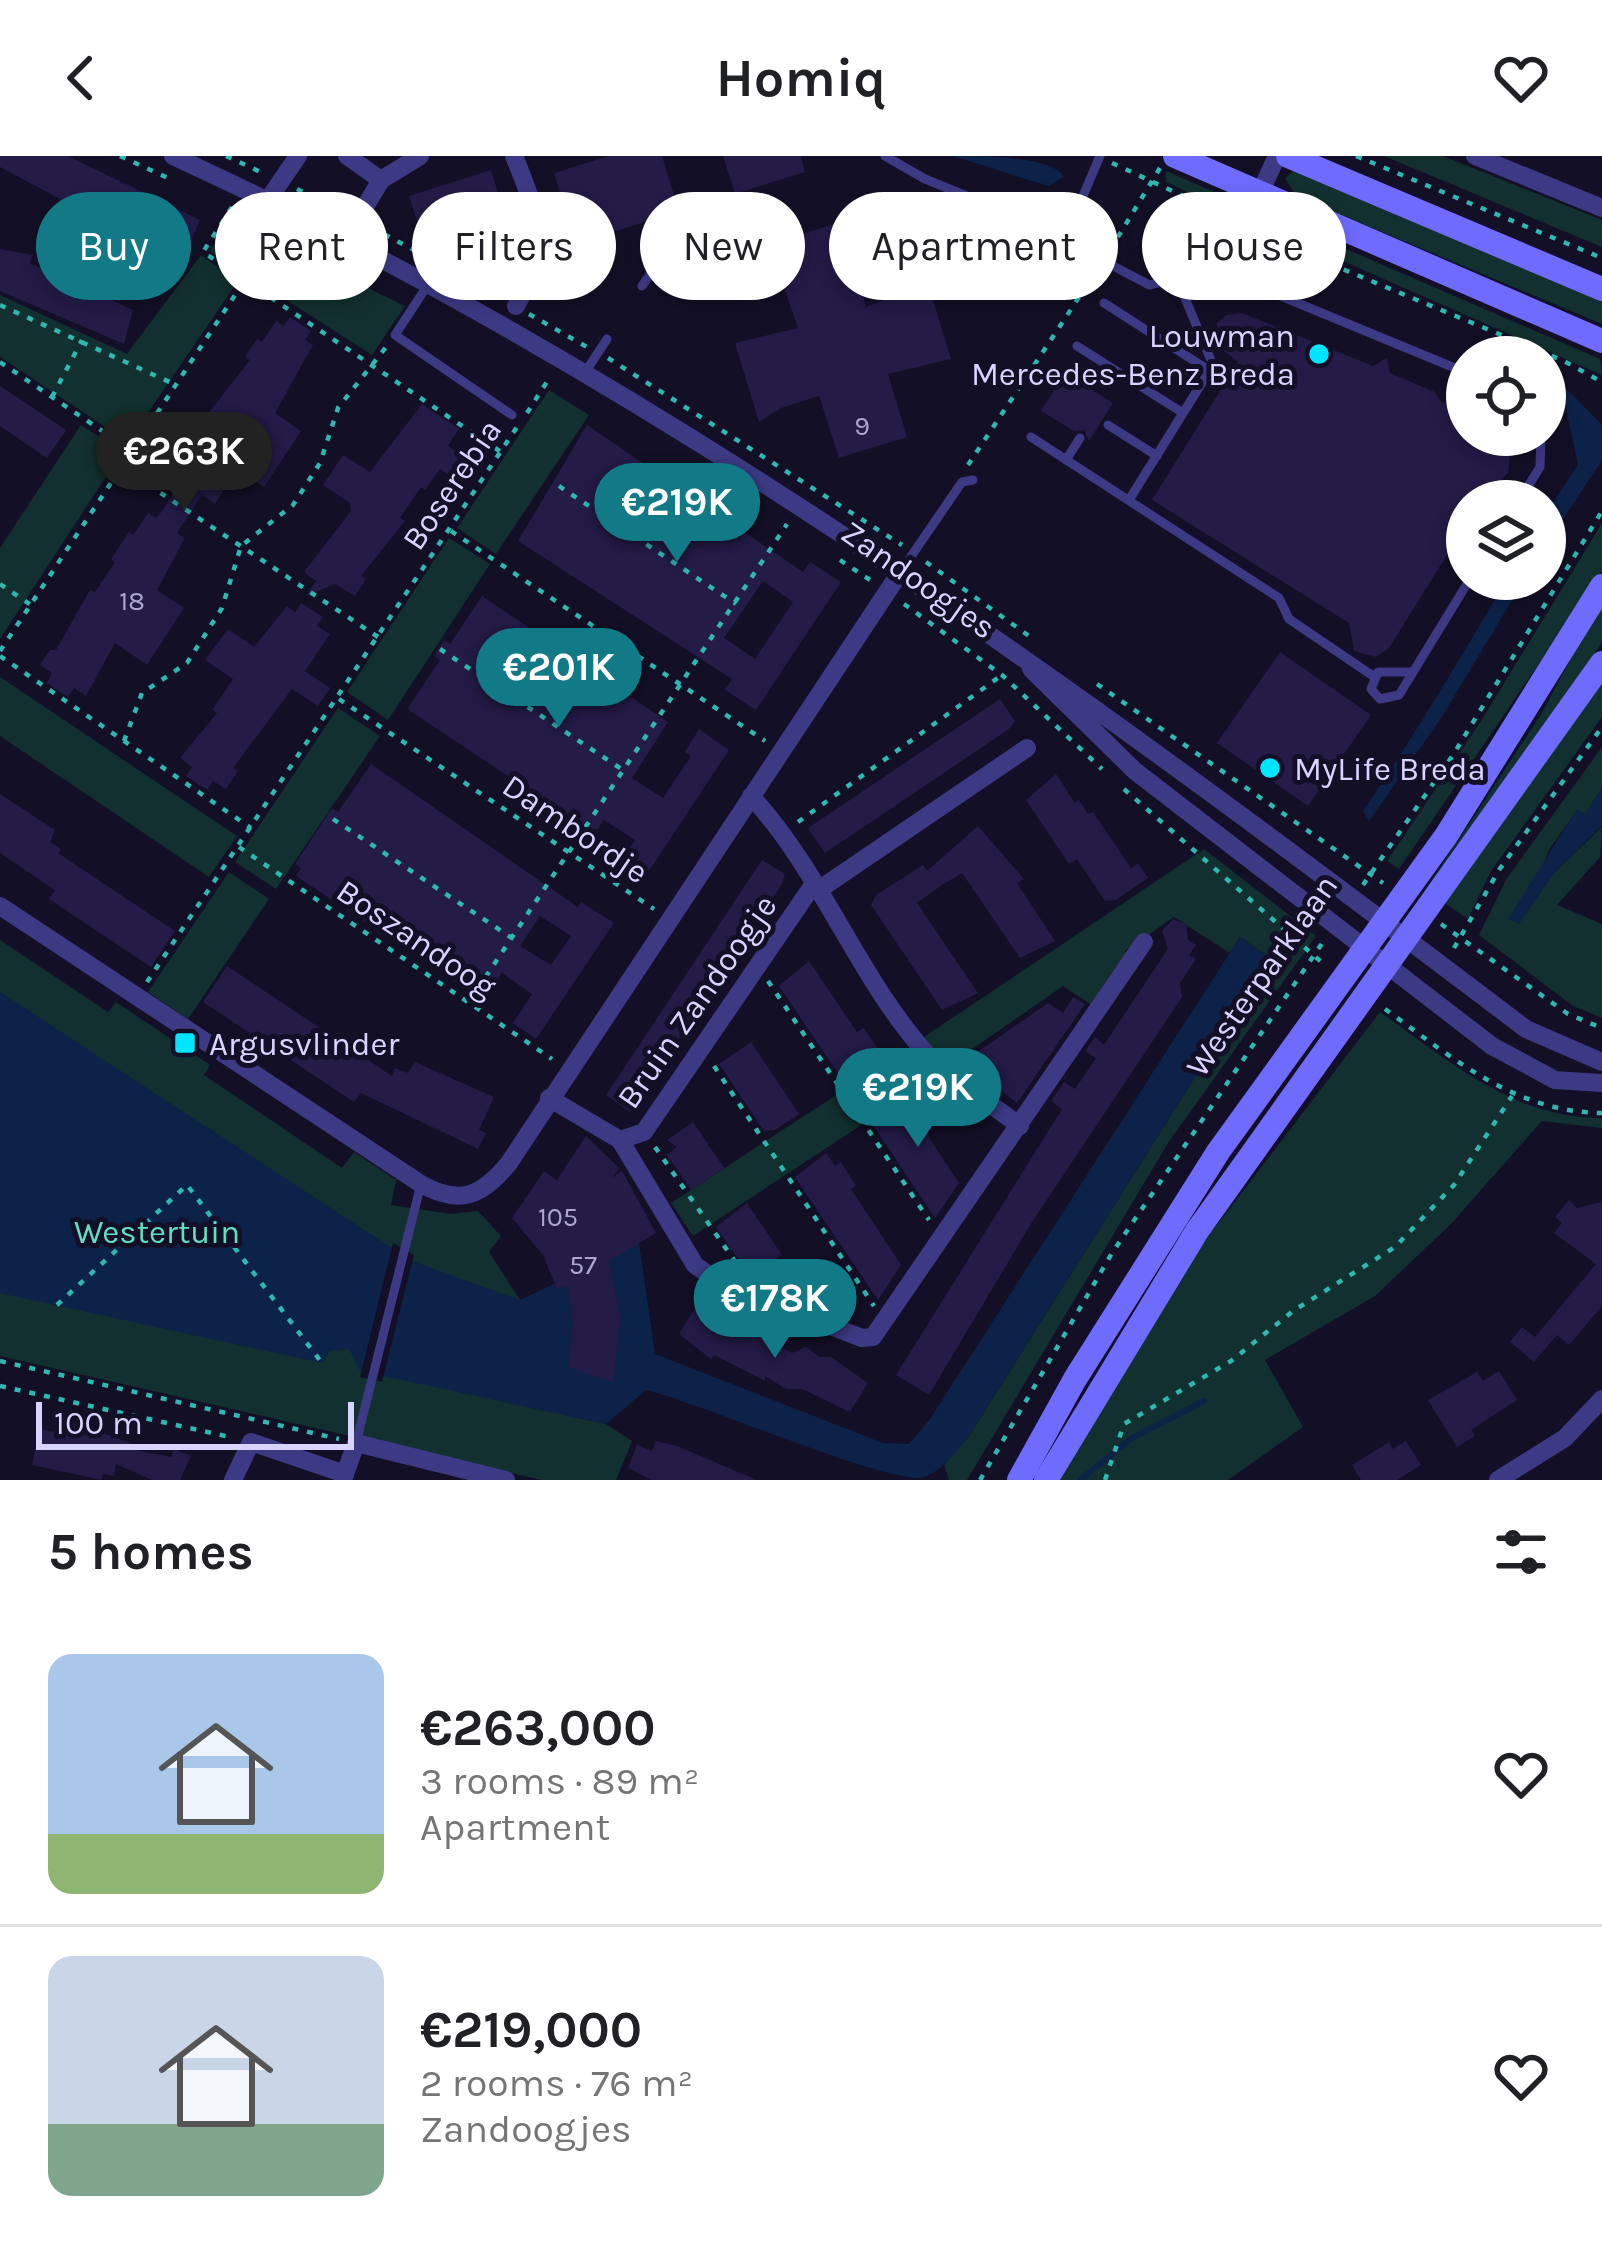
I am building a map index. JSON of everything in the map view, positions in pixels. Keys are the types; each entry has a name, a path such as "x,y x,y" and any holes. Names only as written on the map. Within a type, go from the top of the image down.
{"main road":[{"path":"1174,156 1255,192"},
{"path":"1288,156 1602,289"},
{"path":"1346,231 1602,341"},
{"name":"Westerparklaan","path":"1394,930 1602,586"},
{"name":"Westerparklaan","path":"1019,1480 1075,1379 1218,1151 1602,662"},
{"name":"Westerparklaan","path":"1046,1480 1197,1231 1376,954"}],"street":[{"name":"Zandoogjes","path":"173,156 251,192"},
{"path":"273,192 298,156"},
{"path":"347,156 381,180"},
{"path":"374,192 381,180 420,156"},
{"path":"514,156 538,231 539,258 516,306"},
{"path":"1261,192 1277,156"},
{"path":"1475,156 1602,208"},
{"name":"Zandoogjes","path":"461,300 586,371 901,571 1526,1029 1602,1062"},
{"path":"0,906 422,1184 456,1198 476,1196 509,1163 901,571"},
{"name":"Zandoogjes","path":"1006,644 1135,771 1513,1059 1555,1080 1602,1083"},
{"name":"Bruin Zandoogje","path":"620,1140 644,1132 815,888 1027,748"},
{"path":"751,796 784,832 815,888 927,1054 1021,1126"},
{"path":"549,1098 620,1140 695,1264 722,1284 862,1338 873,1337 1144,942"},
{"path":"1498,1480 1531,1471 1602,1399"},
{"path":"233,1480 251,1442 344,1477 356,1443 506,1480"}],"lane":[{"path":"885,156 957,192"},
{"path":"1086,192 1100,157"},
{"path":"417,300 395,335 512,415"},
{"path":"1129,500 1213,365 1186,300"},
{"path":"1292,300 1446,364"},
{"path":"1104,303 1210,371"},
{"path":"586,371 608,339"},
{"path":"1078,346 1184,413"},
{"path":"1108,425 1157,456"},
{"path":"1031,437 1279,598 1288,619 1373,676 1411,672"},
{"path":"1066,460 1080,438"},
{"path":"901,571 968,481"},
{"path":"1373,676 1374,695 1386,700 1399,695 1457,600"},
{"path":"356,1443 422,1184"}],"path":[{"path":"120,156 176,181"},
{"path":"1356,156 1602,258"},
{"path":"1100,157 1602,382"},
{"path":"1118,238 1153,182"},
{"path":"215,233 203,252 215,260"},
{"path":"228,300 0,654 251,828"},
{"path":"276,300 501,452"},
{"path":"968,481 968,464 1078,300"},
{"path":"0,305 174,384"},
{"path":"124,741 142,693 187,663 222,608 241,546 292,505 320,463 338,408 395,335"},
{"path":"52,397 82,340"},
{"path":"0,362 132,451"},
{"name":"Boserebia","path":"136,998 550,377 531,366"},
{"path":"122,467 378,637"},
{"path":"469,1002 736,604 559,486"},
{"name":"Westerparklaan","path":"1351,902 1453,755 1602,511"},
{"name":"Zandoogjes","path":"736,604 787,524 804,535"},
{"path":"449,530 780,751"},
{"name":"Zandoogjes","path":"837,558 1002,675 1107,773"},
{"path":"0,584 31,604"},
{"path":"440,649 623,770"},
{"path":"784,832 1002,675"},
{"name":"Dambordje","path":"338,698 669,919"},
{"path":"1602,727 1499,869 1461,939 1568,1014 1602,1028"},
{"path":"1124,790 1312,956"},
{"path":"333,819 512,938"},
{"name":"Boszandoog","path":"239,847 567,1069"},
{"name":"Westerparklaan","path":"980,1480 1112,1253 1336,923"},
{"path":"758,966 942,1239"},
{"path":"1402,1021 1512,1096 1561,1110 1602,1113"},
{"path":"702,1048 884,1321"},
{"path":"1106,1477 1121,1428 1231,1361 1293,1311 1395,1247 1454,1186 1512,1096"},
{"path":"644,1132 762,1299"},
{"path":"57,1305 187,1185 322,1363"},
{"path":"0,1360 356,1443"},
{"path":"0,1386 251,1442"}],"green space":[{"path":"1384,156 1443,156 1602,220 1602,247"},
{"path":"1295,170 1602,299 1602,324 1346,217 1346,192 1294,192 1285,178"},
{"path":"1166,171 1214,192 1187,192 1166,182"},
{"path":"1346,249 1547,336 1513,336 1346,262"},
{"path":"201,255 215,265 215,300 225,300 128,442 0,357 0,295 127,354 167,300 191,300 191,268"},
{"path":"388,298 405,306 372,355 286,300"},
{"path":"1566,344 1600,359 1602,375 1566,359"},
{"path":"549,390 589,415 496,554 457,528"},
{"path":"81,425 122,452 0,639 0,548"},
{"path":"1602,523 1602,571 1399,869 1387,861 1555,600 1566,600 1566,582"},
{"path":"449,538 490,564 388,720 347,692"},
{"path":"1602,599 1602,642 1528,759 1431,893 1426,889 1542,713"},
{"path":"0,677 237,836 209,877 0,736"},
{"path":"1602,681 1602,717 1491,871 1468,919 1443,902"},
{"path":"338,708 380,736 276,889 235,862"},
{"path":"1602,747 1602,788 1585,814 1577,810 1549,850 1519,923 1553,874 1602,827 1600,857 1557,905 1602,924 1602,1018 1573,1006 1479,935 1507,878"},
{"path":"1204,849 1316,936 1168,1143 967,1480 949,1480 944,1464 969,1436 1270,958 1240,937 1230,953 1174,917 1125,951 1129,961 1098,1009 1063,986 948,1066 924,1037"},
{"path":"229,872 269,899 188,1019 148,992"},
{"name":"Westertuin","path":"0,940 108,1012 116,1002 210,1065 204,1075 342,1168 354,1152 396,1180 391,1205 451,1214 478,1211 501,1236 489,1252 520,1300 495,1400 606,1424 632,1441 616,1480 542,1480 0,1356"},
{"path":"1380,1012 1484,1083 1539,1108 1602,1118 1602,1128 1542,1121 1450,1225 1375,1296 1265,1360 1303,1427 1228,1480 1054,1480 1168,1289"},
{"path":"913,1045 934,1077 693,1236 671,1203"}],"water":[{"path":"953,156 1032,161 1064,177 1048,186"},
{"path":"1566,390 1602,425 1602,460 1566,514 1566,483 1578,465"},
{"path":"1494,600 1512,600 1441,718 1369,821 1363,811"},
{"path":"1602,788 1602,826 1553,874 1519,924 1508,919 1577,809 1585,814"},
{"name":"Westertuin","path":"1240,937 1270,958 969,1436 942,1466 921,1478 867,1467 646,1390 606,1424 360,1371 349,1349 330,1351 322,1363 0,1293 0,992 412,1261 520,1300 639,1243 655,1354 883,1443 909,1444 930,1419"}],"pier":[{"path":"393,1243 414,1255 382,1382 360,1377"}],"building":[{"path":"0,156 68,156 142,192 47,192 0,167"},
{"path":"609,156 662,156 673,192 640,192 640,223 616,231 616,192 560,192 554,173"},
{"path":"723,156 801,156 805,172 734,192"},
{"path":"491,170 498,192 422,192"},
{"path":"191,216 200,220 191,240"},
{"path":"829,226 829,300 864,300 866,307 885,300 933,300 951,359 888,374 907,437 839,458 819,396 781,408 759,422 735,343 798,328 788,300 805,300 805,233"},
{"path":"0,249 33,255 36,300 111,300 133,310 124,344 0,291"},
{"path":"1242,313 1373,366 1387,358 1390,373 1435,392 1446,402 1446,456 1510,456 1508,473 1501,480 1446,480 1446,557 1389,648 1376,657 1354,651 1349,623 1152,500 1238,362 1217,345 1217,323 1226,315"},
{"path":"290,317 311,331 305,340 313,345 275,413 301,431 264,487 237,470 215,504 202,495 177,533 185,538 157,590 184,608 147,665 115,643 86,696 74,688 68,697 47,683 52,673 40,665 50,650 56,650 90,590 95,592 129,532 133,535 148,513 156,518 163,510 181,481 168,472 250,360 245,357 257,339 262,342 276,321 284,326"},
{"path":"1065,373 1113,403 1089,441 1084,430 1074,431 1041,411"},
{"path":"0,386 66,430 47,458 0,426"},
{"path":"422,404 459,429 448,446 478,466 465,485 440,469 425,490 421,487 400,518 405,521 361,576 366,579 355,596 335,584 306,596 316,581 304,572 351,511 350,503 323,485 343,455 370,472"},
{"path":"587,425 803,572 810,562 841,582 756,710 725,690 732,679 518,541","holes":["763,581 793,602 755,659 724,638"]},
{"path":"482,596 668,722 632,778 663,798 691,756 685,752 699,729 729,750 649,871 625,855 635,840 604,820 597,830 583,826 407,709 440,660 434,656 444,640 450,644"},
{"path":"301,603 323,617 317,626 330,634 305,671 330,688 318,706 292,689 233,768 238,771 226,789 213,781 207,790 186,776 192,767 180,758 217,713 212,710 233,679 205,660 228,629 254,647 287,606 295,612"},
{"path":"1280,652 1371,715 1308,806 1217,743"},
{"path":"1000,699 1015,721 1009,729 825,853 808,828"},
{"path":"371,764 578,907 581,902 614,923 536,1039 513,1023 532,994 502,973 485,998 472,993 296,876 301,868 295,864 332,808 338,812","holes":["540,916 571,936 551,965 520,946"]},
{"path":"1056,774 1075,803 1079,800 1088,814 1093,812 1131,868 1138,863 1148,878 1116,900 1105,901 1077,859 1069,864 1026,800"},
{"path":"0,794 55,830 50,842 61,849 58,853 175,931 151,967 49,899 55,890 0,853"},
{"path":"978,826 1024,879 1017,883 1055,941 1020,958 962,873 942,885 917,903 978,993 942,1010 871,905 876,895 923,865 927,871"},
{"path":"762,860 785,874 782,884 630,1112 606,1095"},
{"path":"1173,919 1186,924 1188,940 1196,945 1189,955 1196,959 1180,983 1182,997 1032,1222 929,1395 896,1375 1062,1109 1051,1101 1064,1082 1075,1089 1096,1058 1085,1051 1095,1037 1104,1045 1168,949 1162,931"},
{"path":"809,961 857,1032 864,1028 883,1057 852,1078 842,1079 779,986"},
{"path":"227,966 392,1076 395,1068 408,1073 415,1062 494,1097 479,1130 486,1133 478,1149 361,1093 354,1102 203,1002"},
{"path":"1073,997 1085,1004 1017,1103 963,1062 1048,1003 1063,1013"},
{"path":"751,1042 799,1114 775,1130 764,1131 719,1064"},
{"path":"929,1083 938,1097 925,1107 929,1138 959,1183 935,1218 873,1125"},
{"path":"693,1122 724,1168 691,1190 667,1155 677,1147 667,1140"},
{"path":"586,1136 619,1168 612,1178 622,1171 656,1233 609,1261 620,1317 613,1382 568,1367 573,1323 568,1286 557,1289 543,1255 512,1218 544,1171 557,1180"},
{"path":"826,1153 835,1166 841,1162 856,1186 851,1189 901,1265 878,1300 795,1177"},
{"path":"1569,1200 1577,1208 1602,1202 1602,1306 1569,1345 1557,1335 1534,1362 1510,1342 1522,1327 1535,1337 1596,1264 1554,1233 1562,1223 1555,1217"},
{"path":"747,1203 782,1255 756,1272 750,1262 743,1266 716,1227"},
{"path":"695,1308 716,1323 720,1318 741,1333 745,1327 792,1353 806,1347 820,1357 831,1357 868,1383 850,1412 802,1389 786,1389 765,1376 765,1381 714,1355 711,1359 679,1334"},
{"path":"1499,1371 1517,1400 1471,1430 1475,1436 1457,1447 1428,1400 1477,1372 1483,1381"},
{"path":"60,1417 132,1444 130,1449 171,1457 174,1449 191,1456 180,1480 152,1480 116,1464 114,1476 103,1474 102,1480 32,1465 39,1429 53,1432"},
{"path":"656,1441 757,1480 652,1480 628,1468 637,1445 652,1451"},
{"path":"1406,1441 1421,1465 1397,1480 1361,1480 1352,1465 1389,1442 1393,1449"}],"waterway":[{"path":"1080,1480 1132,1438 1204,1401"}],"place":[{"name":"Louwman Mercedes-Benz Breda","path":"1319,354"},
{"name":"MyLife Breda","path":"1270,768"},
{"name":"Argusvlinder","path":"185,1043"}]}
